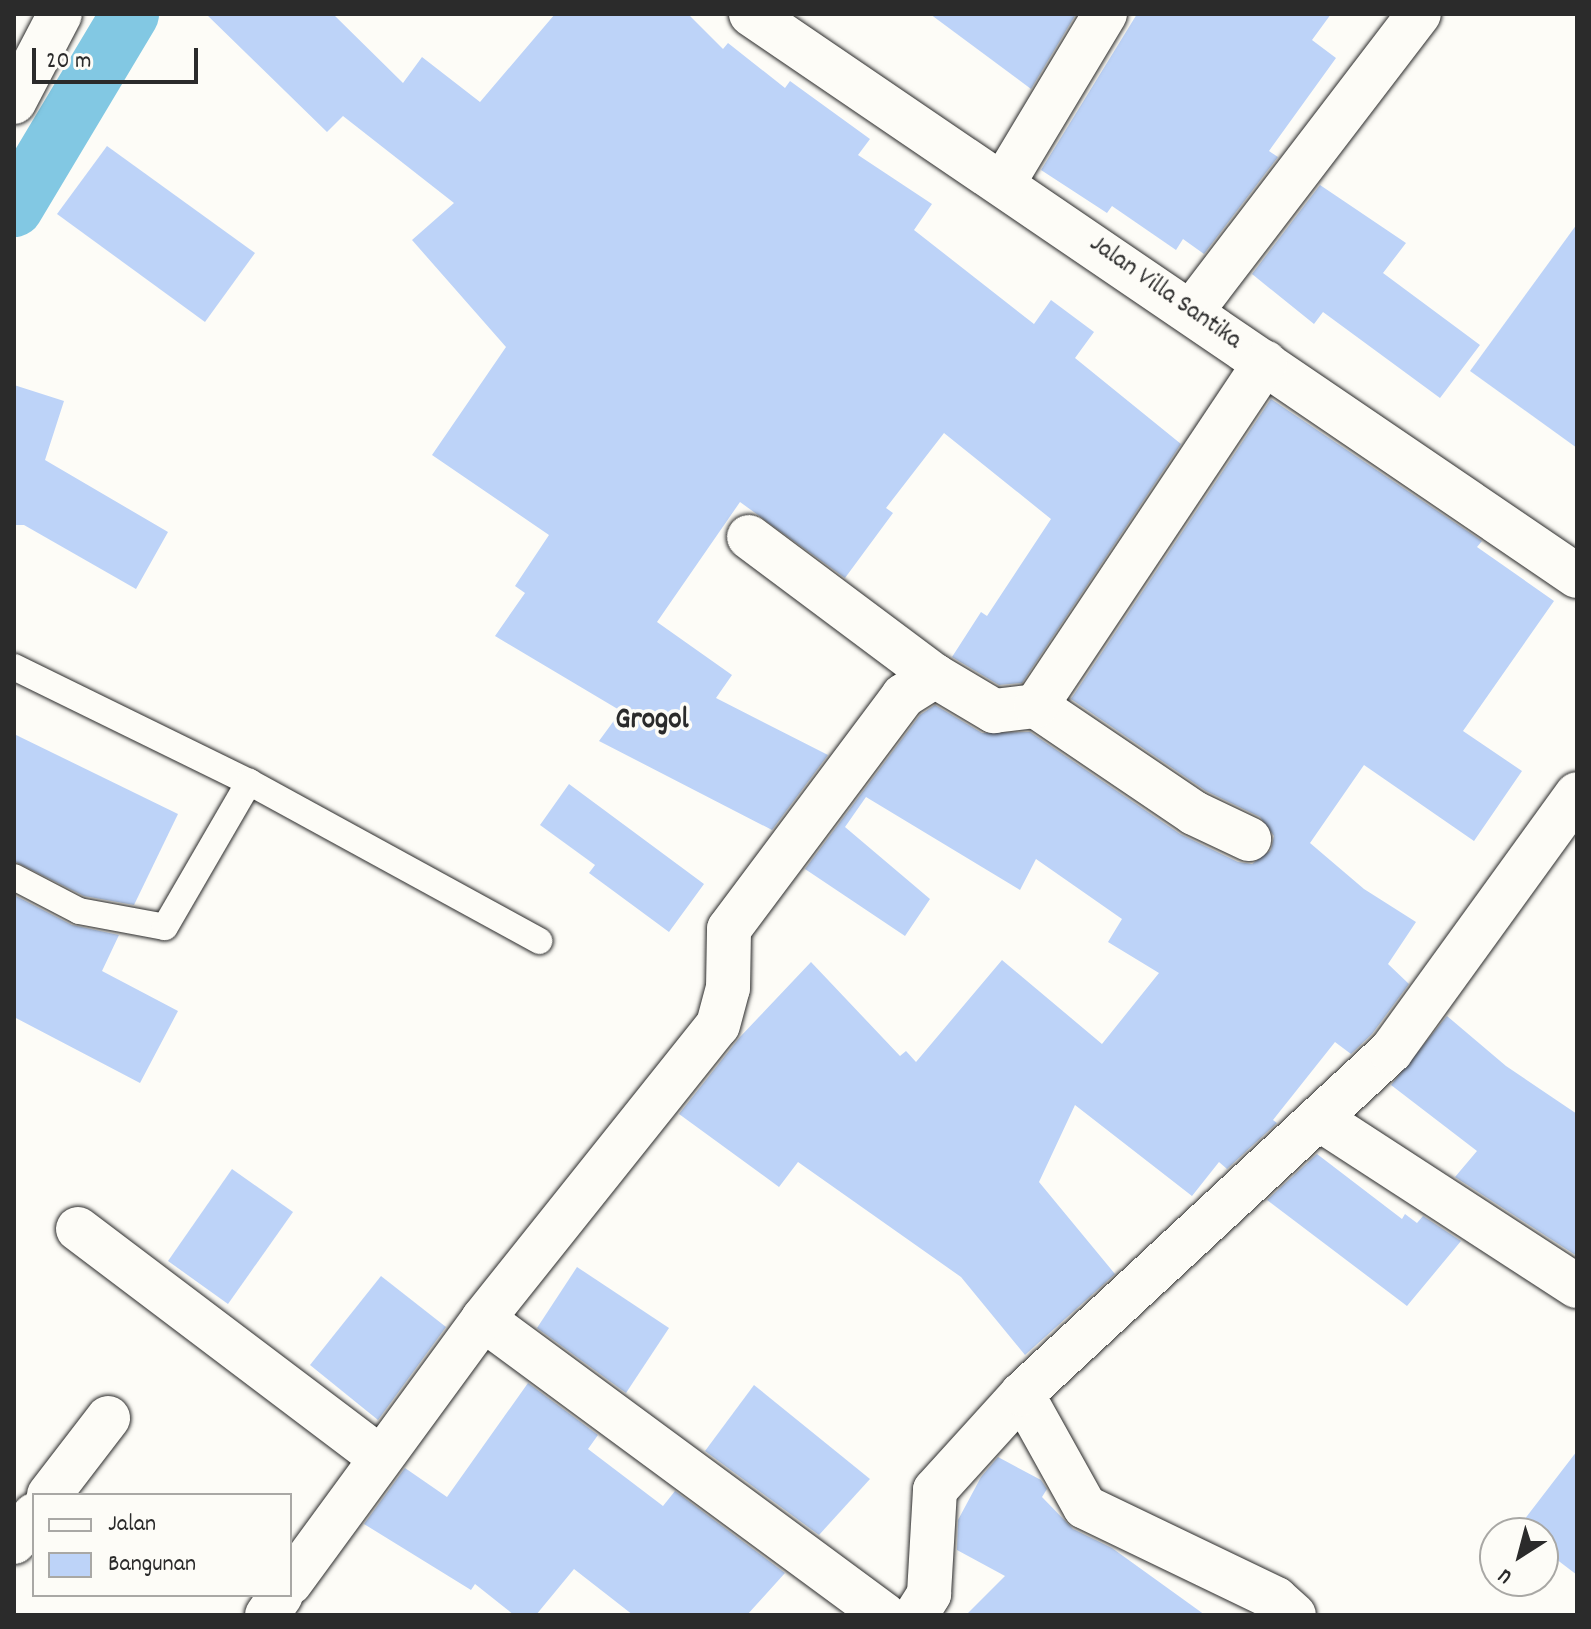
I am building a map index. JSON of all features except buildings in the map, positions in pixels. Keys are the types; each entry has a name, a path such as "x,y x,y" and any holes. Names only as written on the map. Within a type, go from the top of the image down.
{"street":[{"path":"14,102 60,14"},
{"name":"Jalan Villa Santika","path":"751,14 1004,182 1577,576"},
{"path":"1004,182 1105,14"},
{"path":"1191,312 1419,14"},
{"path":"1036,706 1265,362"},
{"path":"749,537 935,676 994,711 1036,706 1194,813 1249,839"},
{"path":"292,1580 379,1457 483,1319 718,1025 728,988 729,929 903,696 935,676"},
{"path":"916,1615 929,1594 935,1490 1022,1394 1321,1120 1391,1051 1577,794"},
{"path":"1321,1120 1577,1286"},
{"path":"78,1229 379,1457"},
{"path":"483,1319 885,1615"},
{"path":"1022,1394 1085,1507 1276,1599 1294,1615"},
{"path":"51,1493 108,1418"},
{"path":"14,1542 32,1518"},
{"path":"267,1615 280,1597"}],"lane":[{"path":"14,667 249,782 539,941"},
{"path":"14,877 79,911 165,927 249,782"}],"waterway":[{"path":"14,208 130,14"}],"district":[{"name":"Grogol","path":"652,722"}]}
